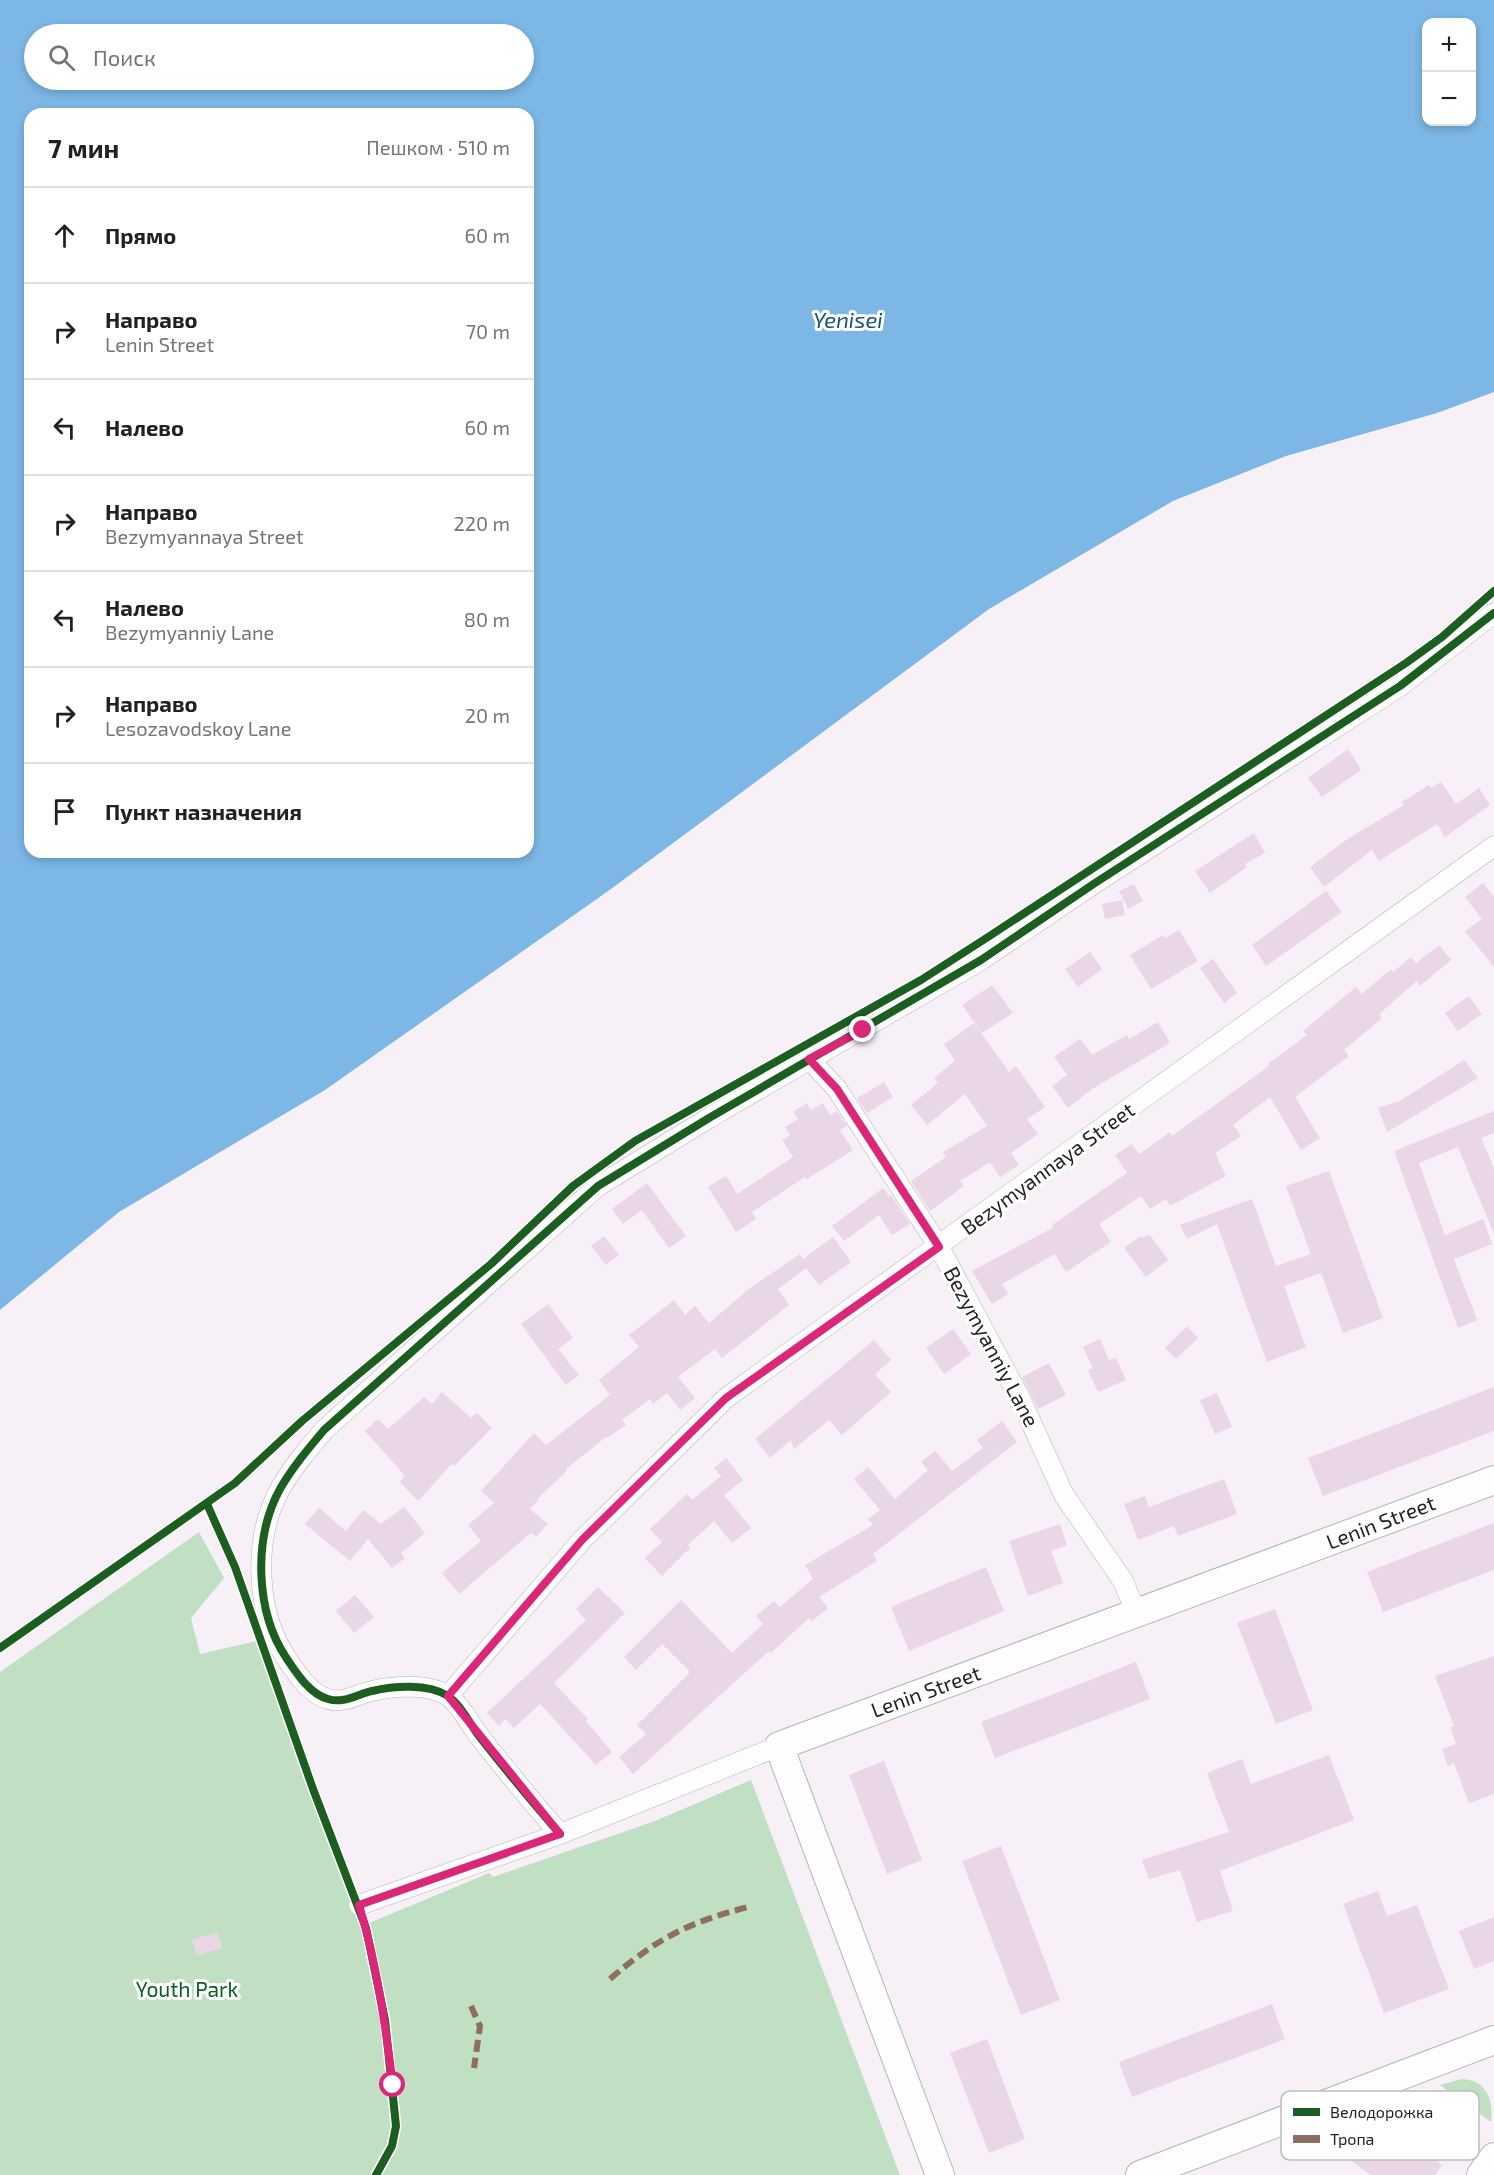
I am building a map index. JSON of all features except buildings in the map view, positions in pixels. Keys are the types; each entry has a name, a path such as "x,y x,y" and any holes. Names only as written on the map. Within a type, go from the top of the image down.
{"street":[{"path":"560,1834 448,1696 415,1688 393,1687 339,1701 318,1695 296,1673 280,1649 269,1623 263,1592 262,1564 266,1529 279,1491 298,1462 324,1431 598,1186 809,1059 981,960 1095,883 1400,686 1494,613"},
{"name":"Bezymyannaya Street","path":"448,1696 582,1540 726,1398 1494,846"},
{"name":"Bezymyanniy Lane","path":"809,1059 837,1089 939,1247 1021,1400 1064,1495 1123,1581 1137,1614"},
{"name":"Lenin Street","path":"359,1905 560,1834 779,1746 1494,1480"},
{"path":"779,1746 940,2175"},
{"path":"1360,2091 1494,2040"},
{"path":"1140,2175 1281,2121"},
{"path":"1481,2175 1494,2157"}],"green space":[{"name":"Youth Park","path":"199,1532 224,1578 191,1618 200,1654 261,1640 362,1926 489,1873 493,1877 655,1821 751,1780 900,2175 0,2175 0,1672"},
{"path":"1462,2079 1477,2083 1489,2098 1491,2122 1479,2113 1479,2091 1448,2091 1440,2085"}],"water":[{"name":"Yenisei","path":"0,0 1494,0 1494,392 1437,413 1286,456 1173,501 989,609 611,889 325,1090 119,1212 0,1310"}],"marked path":[{"path":"610,1979 644,1952 676,1933 710,1918 752,1906"},
{"path":"471,2006 480,2026 474,2068"}],"cycle path":[{"path":"0,1648 235,1483 302,1421 491,1264 573,1186 635,1141 921,980 1406,663 1442,637 1494,591"},
{"path":"560,1834 479,1736 457,1704 448,1696 421,1687 400,1687 366,1692 345,1699 328,1699 315,1693 291,1665 276,1640 269,1620 261,1575 262,1552 271,1508 280,1489 300,1459 324,1430 598,1186 709,1118 981,960 1095,883 1400,686 1494,613"},
{"path":"207,1504 235,1567 313,1789 366,1928 385,2020 396,2126 392,2146 376,2175"}],"route":[{"path":"393,2085 385,2020 370,1944 359,1905 560,1834 448,1696 582,1540 726,1398 939,1247 912,1203 867,1139 837,1089 809,1059 863,1030"}]}
